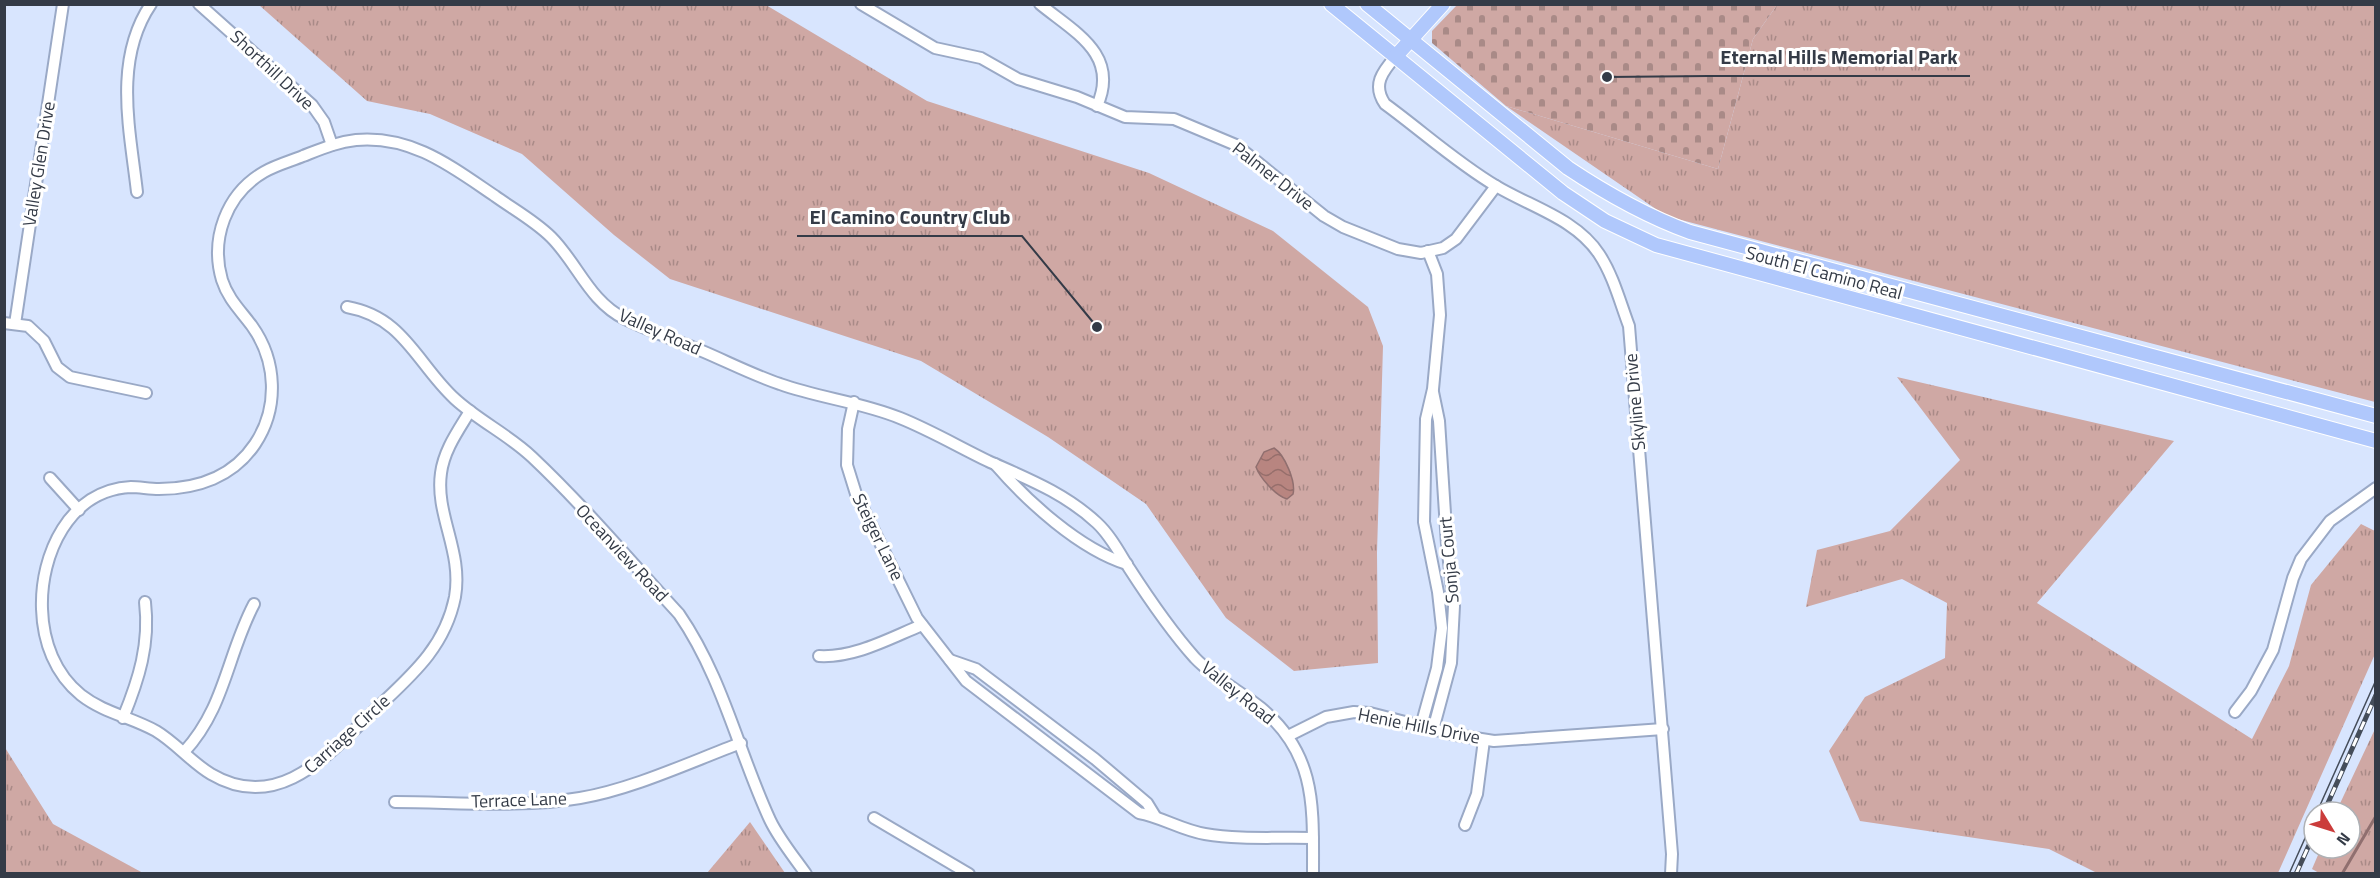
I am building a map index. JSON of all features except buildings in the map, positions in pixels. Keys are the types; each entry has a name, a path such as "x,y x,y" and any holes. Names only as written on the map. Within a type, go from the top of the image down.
{"main road":[{"name":"South El Camino Real","path":"1331,4 1563,193 1605,220 1656,245 2376,441"},
{"name":"South El Camino Real","path":"1367,4 1568,168 1600,189 1659,221 1725,242 2376,416"},
{"path":"1396,56 1443,4"}],"street":[{"name":"Valley Glen Drive","path":"10,324 63,4"},
{"path":"137,192 127,100 128,63 138,30 151,4"},
{"name":"Shorthill Drive","path":"199,4 312,105 324,122 332,145"},
{"name":"Palmer Drive","path":"861,4 935,48 981,58 1018,79 1125,117 1174,119 1236,145 1336,223 1398,249 1421,253 1443,248 1456,239 1496,186"},
{"path":"1040,4 1093,47 1104,76 1097,106"},
{"name":"Skyline Drive","path":"1396,56 1380,76 1378,94 1385,104 1496,186 1558,217 1598,253 1611,277 1629,326 1663,729 1672,854 1671,873"},
{"name":"Valley Road","path":"332,145 360,140 386,141 410,145 440,158 553,239 595,298 619,316 785,387 854,402 902,418 994,464 1043,484 1097,523 1117,546 1165,622 1201,665 1264,710 1288,736 1310,781 1313,873"},
{"name":"Carriage Circle","path":"332,145 265,171 241,190 231,202 220,230 217,257 224,287 257,332 269,360 273,384 270,410 261,436 244,458 202,485 161,489 130,487 113,490 79,510 67,522 50,550 44,570 41,603 44,636 52,658 75,690 99,708 156,731 211,774 235,784 272,787 300,777 424,665 446,626 455,594 454,548 440,496 441,470 449,444 470,411"},
{"name":"Sonja Court","path":"1421,726 1437,668 1442,628 1438,592 1424,522 1426,419 1433,388 1440,315 1437,274 1428,250"},
{"name":"Oceanview Road","path":"347,307 362,309 393,326 407,340 433,377 470,411 533,458 679,614 697,640 721,688 771,822 807,873"},
{"path":"10,324 28,326 44,340 57,367 70,377 146,393"},
{"name":"Sonja Court","path":"1433,388 1440,421 1447,544 1454,606 1451,663 1433,730"},
{"name":"Steiger Lane","path":"854,402 848,429 847,465 856,494 922,625 966,681 1138,813 1155,816 1178,828 1208,835 1313,838"},
{"name":"Valley Road","path":"994,464 1010,481 1073,535 1106,558 1127,564"},
{"path":"50,478 79,510"},
{"path":"2235,712 2251,691 2273,650 2293,578 2301,560 2330,521 2376,488"},
{"path":"123,718 141,675 148,627 145,602"},
{"path":"184,752 198,737 215,710 241,628 254,604"},
{"path":"819,656 836,657 850,653 922,625"},
{"name":"Steiger Lane","path":"950,660 975,669 1095,759 1147,803 1155,816"},
{"name":"Henie Hills Drive","path":"1288,736 1326,717 1354,712 1371,713 1433,730 1484,740 1663,729"},
{"path":"1465,825 1478,794 1484,740"},
{"name":"Terrace Lane","path":"395,802 549,801 581,798 614,789 741,743"},
{"path":"874,818 969,873"}],"green space":[{"path":"259,5 766,5 927,101 1149,173 1273,231 1368,307 1383,346 1377,553 1378,663 1294,671 1226,618 1146,504 1048,437 921,361 670,279 614,235 522,154 430,114 367,101"},
{"path":"1457,5 1777,5 1753,39 1718,169 1506,106 1432,43 1432,31"},
{"path":"1777,5 2375,5 2375,402 1666,216 1506,106 1718,169 1753,39"},
{"path":"1897,377 2174,441 2037,603 2252,739 2289,666 2311,585 2361,524 2375,531 2375,654 2310,800 2302,800 2302,819 2278,873 2097,873 2049,849 1860,821 1829,751 1865,697 1945,658 1947,603 1902,579 1806,607 1817,550 1890,531 1960,460"},
{"path":"2375,729 2375,873 2319,873 2312,869 2316,860 2362,860 2362,800 2342,800"},
{"path":"4,746 53,824 143,873 5,873"},
{"path":"750,822 785,873 707,873"}],"water":[{"path":"1274,448 1286,462 1291,476 1293,494 1287,499 1269,486 1256,467 1264,452"}],"waterway":[{"path":"2342,874 2376,816"}],"tram line":[{"path":"2322,800 2376,680"},
{"path":"2289,874 2302,845"}],"railway":[{"path":"2329,800 2376,695"},
{"path":"2296,874 2302,860"}],"place":[{"name":"Eternal Hills Memorial Park","path":"1607,77"},
{"name":"El Camino Country Club","path":"1097,327"}]}
